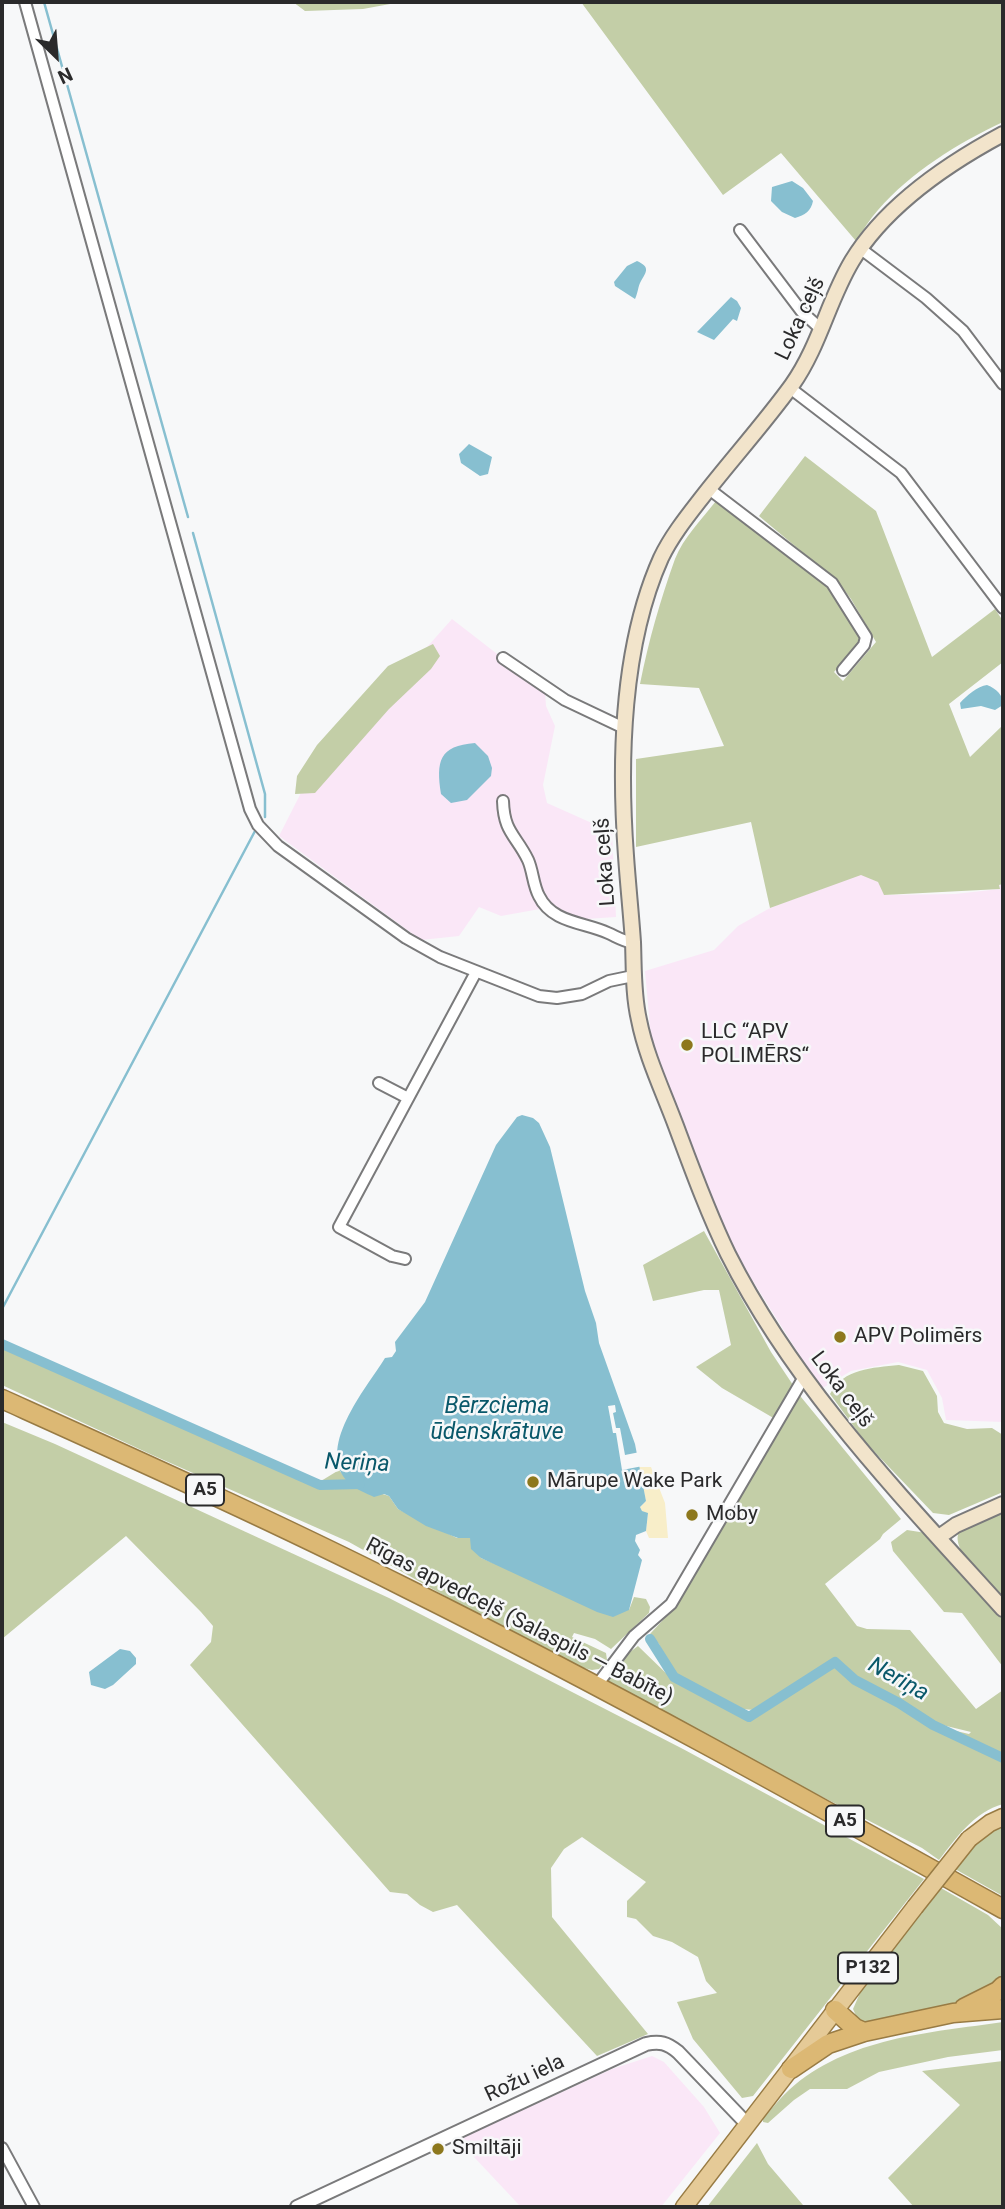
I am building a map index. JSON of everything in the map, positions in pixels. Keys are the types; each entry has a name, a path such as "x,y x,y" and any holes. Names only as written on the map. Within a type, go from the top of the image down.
{"highway":[{"name":"Rīgas apvedceļš (Salaspils — Babīte)","path":"2,1399 217,1496 597,1685 1003,1909"},
{"path":"985,1899 1003,1921"},
{"path":"953,2013 1003,1986"},
{"path":"791,2069 828,2044 864,2032 953,2013 1003,2009"},
{"path":"835,2010 855,2028 864,2032"}],"main road":[{"name":"Loka ceļš","path":"1003,134 970,153 907,199 876,230 842,280 822,330 790,388 709,489 662,557 643,607 634,652 624,729 622,795 639,1020 646,1046 706,1206 729,1257 804,1377 850,1438 1003,1609"},
{"path":"939,1537 956,1525 1003,1504"},
{"name":"P132","path":"684,2207 969,1839 1003,1817"}],"street":[{"path":"25,2 250,809 267,837 364,909 428,951 539,996 557,998 582,993 609,981 634,976"},
{"path":"740,230 802,312 822,330"},
{"path":"861,249 926,298 963,331 1003,384"},
{"path":"790,388 901,473 1003,608"},
{"path":"709,489 832,583 866,636 864,645 843,670"},
{"path":"503,658 565,700 624,729"},
{"path":"503,801 504,820 528,860 539,897 549,911 563,919 633,943"},
{"path":"405,1259 392,1256 336,1225 476,972"},
{"path":"379,1083 408,1098"},
{"path":"597,1685 634,1636 671,1604 804,1377"},
{"name":"Rožu iela","path":"297,2207 657,2042 668,2044 678,2052 748,2125"},
{"path":"2,2148 34,2207"}],"shaded area":[{"path":"452,619 545,691 546,706 555,726 543,785 547,803 612,832 616,917 586,919 551,907 501,916 479,907 459,936 421,940 279,836 306,783"},
{"path":"861,874 878,882 885,895 955,894 1000,889 999,885 1003,884 1003,1422 946,1420 942,1398 927,1370 898,1362 851,1371 821,1389 730,1245 698,1168 651,1038 645,971 714,950 738,926 770,908"},
{"path":"652,2056 664,2062 704,2107 720,2133 661,2207 521,2207 458,2140 612,2069"}],"green space":[{"path":"293,2 401,2 363,9 305,11"},
{"path":"581,2 1003,2 1003,122 952,149 905,183 875,213 856,241 781,153 723,195"},
{"path":"805,456 876,511 932,657 995,609 1003,621 1003,662 949,704 970,757 1003,725 1003,884 999,885 1000,889 884,895 878,882 861,875 770,908 751,822 636,847 636,759 724,746 699,688 640,684 655,620 678,551 716,501 830,589 860,635 858,646 834,672 843,681 876,642 838,582 759,516"},
{"path":"433,644 440,656 431,669 389,709 315,793 295,794 297,776 317,745 388,666"},
{"path":"704,1231 771,1352 801,1397 901,1519 825,1584 857,1626 867,1629 910,1630 976,1709 1003,1690 1003,1804 975,1819 939,1860 922,1848 608,1687 607,1681 626,1655 638,1646 672,1679 749,1719 835,1667 854,1682 898,1704 931,1725 969,1734 971,1732 934,1723 896,1699 856,1680 835,1661 755,1710 740,1709 673,1674 659,1644 650,1634 673,1609 782,1423 722,1388 696,1367 731,1345 719,1290 704,1290 653,1301 643,1265"},
{"path":"2,1342 321,1481 339,1470 356,1487 389,1496 398,1509 457,1538 470,1538 481,1558 629,1610 634,1597 646,1599 650,1607 649,1613 611,1649 595,1639 574,1633 572,1637 606,1653 607,1660 599,1669 576,1666 349,1542 2,1385"},
{"path":"899,1365 923,1371 937,1396 938,1412 944,1423 967,1429 992,1428 1003,1435 1003,1492 949,1515 933,1513 866,1443 830,1394 836,1385 851,1374"},
{"path":"2,1422 389,1598 683,1749 924,1879 753,2096 742,2098 693,2039 677,2002 717,1993 706,1981 698,1957 672,1942 653,1936 636,1919 627,1917 627,1901 646,1882 582,1837 564,1849 551,1868 552,1917 648,2034 597,2056 457,1905 433,1912 407,1894 390,1892 190,1665 211,1642 213,1626 126,1536 2,1639"},
{"path":"1003,1509 1003,1600 963,1555 958,1535 966,1525"},
{"path":"907,1530 926,1533 1003,1619 1003,1667 962,1613 944,1612 893,1551 891,1542"},
{"path":"1003,1825 1003,1896 955,1869 982,1839"},
{"path":"941,1888 988,1915 1003,1929 1003,1976 976,1995 940,2009 867,2024 858,2020 853,2009 860,1993"},
{"path":"1003,2022 1003,2050 948,2057 879,2072 847,2089 810,2089 768,2123 763,2122 763,2118 789,2090 812,2072 863,2048 918,2034"},
{"path":"1003,2061 1003,2207 914,2207 888,2178 960,2105 922,2071"},
{"path":"757,2143 768,2164 803,2205 707,2207"}],"sand":[{"path":"639,1467 651,1467 665,1503 668,1538 649,1538 646,1531 648,1514 640,1507 646,1501"}],"water":[{"path":"792,181 803,188 813,201 807,212 795,218 782,212 771,201 772,187"},
{"path":"637,261 644,265 646,270 635,299 615,286 614,282 627,266"},
{"path":"731,297 741,308 737,321 733,319 714,340 697,332"},
{"path":"469,444 492,457 488,474 480,476 461,463 459,454"},
{"path":"987,685 999,693 1003,705 995,710 981,706 961,709 960,703 965,697"},
{"path":"475,743 488,756 492,768 491,776 467,800 451,803 441,794 440,764 447,752"},
{"name":"Bērzciema ūdenskrātuve","path":"522,1115 539,1123 550,1147 599,1343 635,1444 646,1501 640,1507 648,1513 646,1531 636,1535 635,1541 642,1560 629,1610 613,1617 481,1558 471,1549 470,1538 458,1538 426,1526 398,1509 389,1496 384,1494 374,1497 356,1488 340,1470 337,1454 346,1420 385,1358 392,1357 396,1351 395,1342 425,1302 496,1145 517,1117"},
{"path":"120,1649 130,1651 136,1658 136,1664 105,1689 91,1685 89,1672"}],"pier":[{"path":"615,1405 616,1412 613,1413 616,1428 620,1428 625,1455 640,1452 643,1466 622,1470 608,1406"}],"waterway":[{"path":"44,2 188,517"},
{"path":"193,533 265,794 265,817"},
{"path":"2,1309 255,831"},
{"name":"Neriņa","path":"2,1344 320,1485 360,1484"},
{"name":"Neriņa","path":"650,1639 674,1677 749,1717 835,1662 855,1680 933,1725 1003,1758"}],"place":[{"name":"LLC “APV POLIMĒRS“","path":"687,1045"},
{"name":"APV Polimērs","path":"840,1337"},
{"name":"Mārupe Wake Park","path":"533,1482"},
{"name":"Moby","path":"692,1515"},
{"name":"Smiltāji","path":"438,2149"}]}
